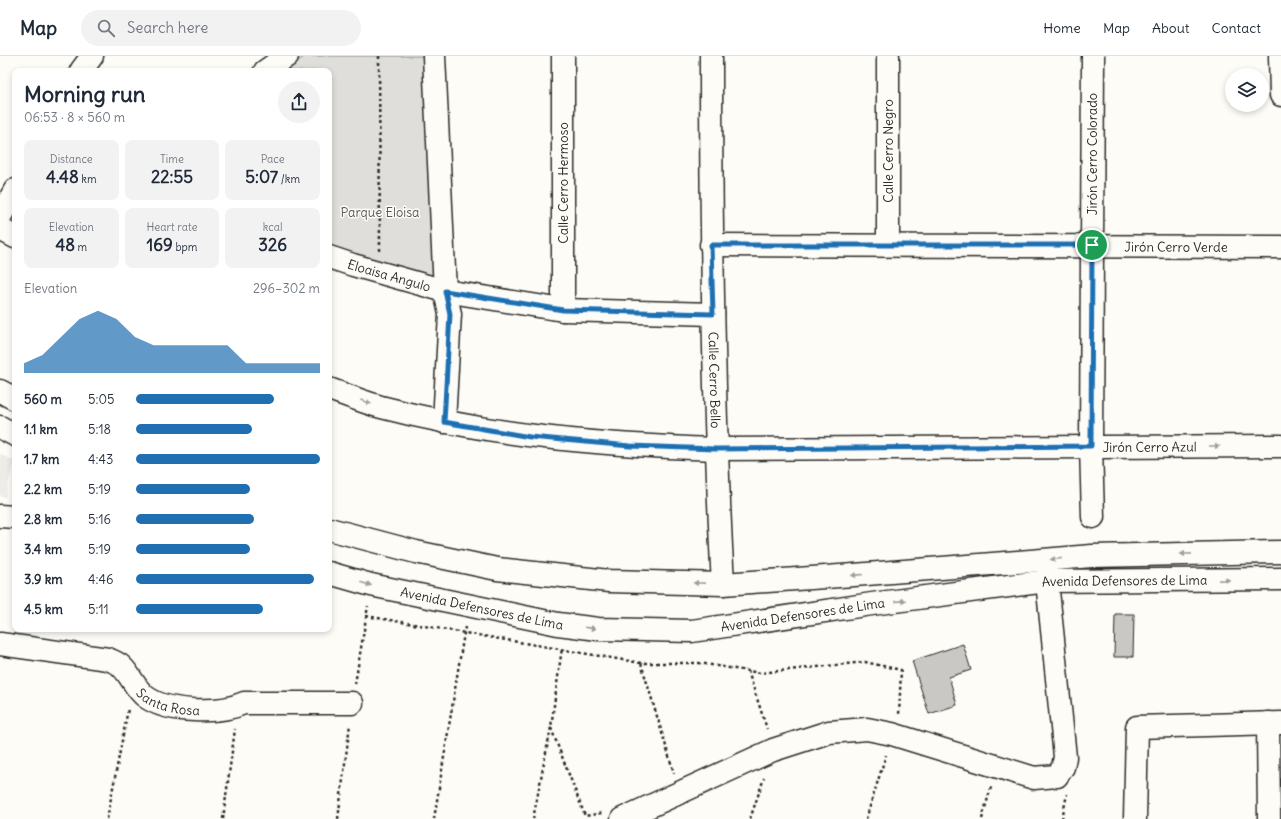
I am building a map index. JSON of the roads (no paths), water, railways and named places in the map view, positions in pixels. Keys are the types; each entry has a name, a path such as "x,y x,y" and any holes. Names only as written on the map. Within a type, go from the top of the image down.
{"street":[{"path":"83,68 92,56"},
{"path":"269,68 287,56"},
{"path":"434,56 445,291 450,314 444,422"},
{"name":"Calle Cerro Hermoso","path":"563,56 563,310"},
{"name":"Calle Cerro Bello","path":"711,56 711,245 716,449 723,584"},
{"name":"Calle Cerro Negro","path":"888,56 888,245"},
{"name":"Jirón Cerro Colorado","path":"1092,56 1091,446 1093,516"},
{"path":"1280,56 1281,95"},
{"path":"0,217 12,195"},
{"path":"0,229 12,235"},
{"name":"Jirón Cerro Verde","path":"711,245 1092,245 1281,247"},
{"name":"Eloaisa Angulo","path":"332,258 445,291 563,310 713,314"},
{"path":"0,390 12,396"},
{"name":"Jirón Cerro Azul","path":"332,392 379,406 444,422 498,432 568,441 630,446 716,449 1281,446"},
{"path":"0,427 12,433"},
{"path":"0,516 12,517"},
{"name":"Avenida Defensores de Lima","path":"332,530 409,550 497,569 609,581 723,584 854,576 1092,556 1281,552"},
{"name":"Avenida Defensores de Lima","path":"332,574 371,585 558,624 598,629 692,631 872,604 1047,581 1281,579"},
{"path":"624,818 773,750 828,732 895,725 997,767 1034,778 1057,776 1063,767 1066,757 1047,581"},
{"name":"Santa Rosa","path":"0,644 108,659 121,666 132,683 146,697 167,706 203,712 238,706 244,703 352,703"},
{"path":"1135,819 1137,727 1274,723 1269,819"}],"park label":[{"name":"Parque Eloisa","path":"380,212"}]}
